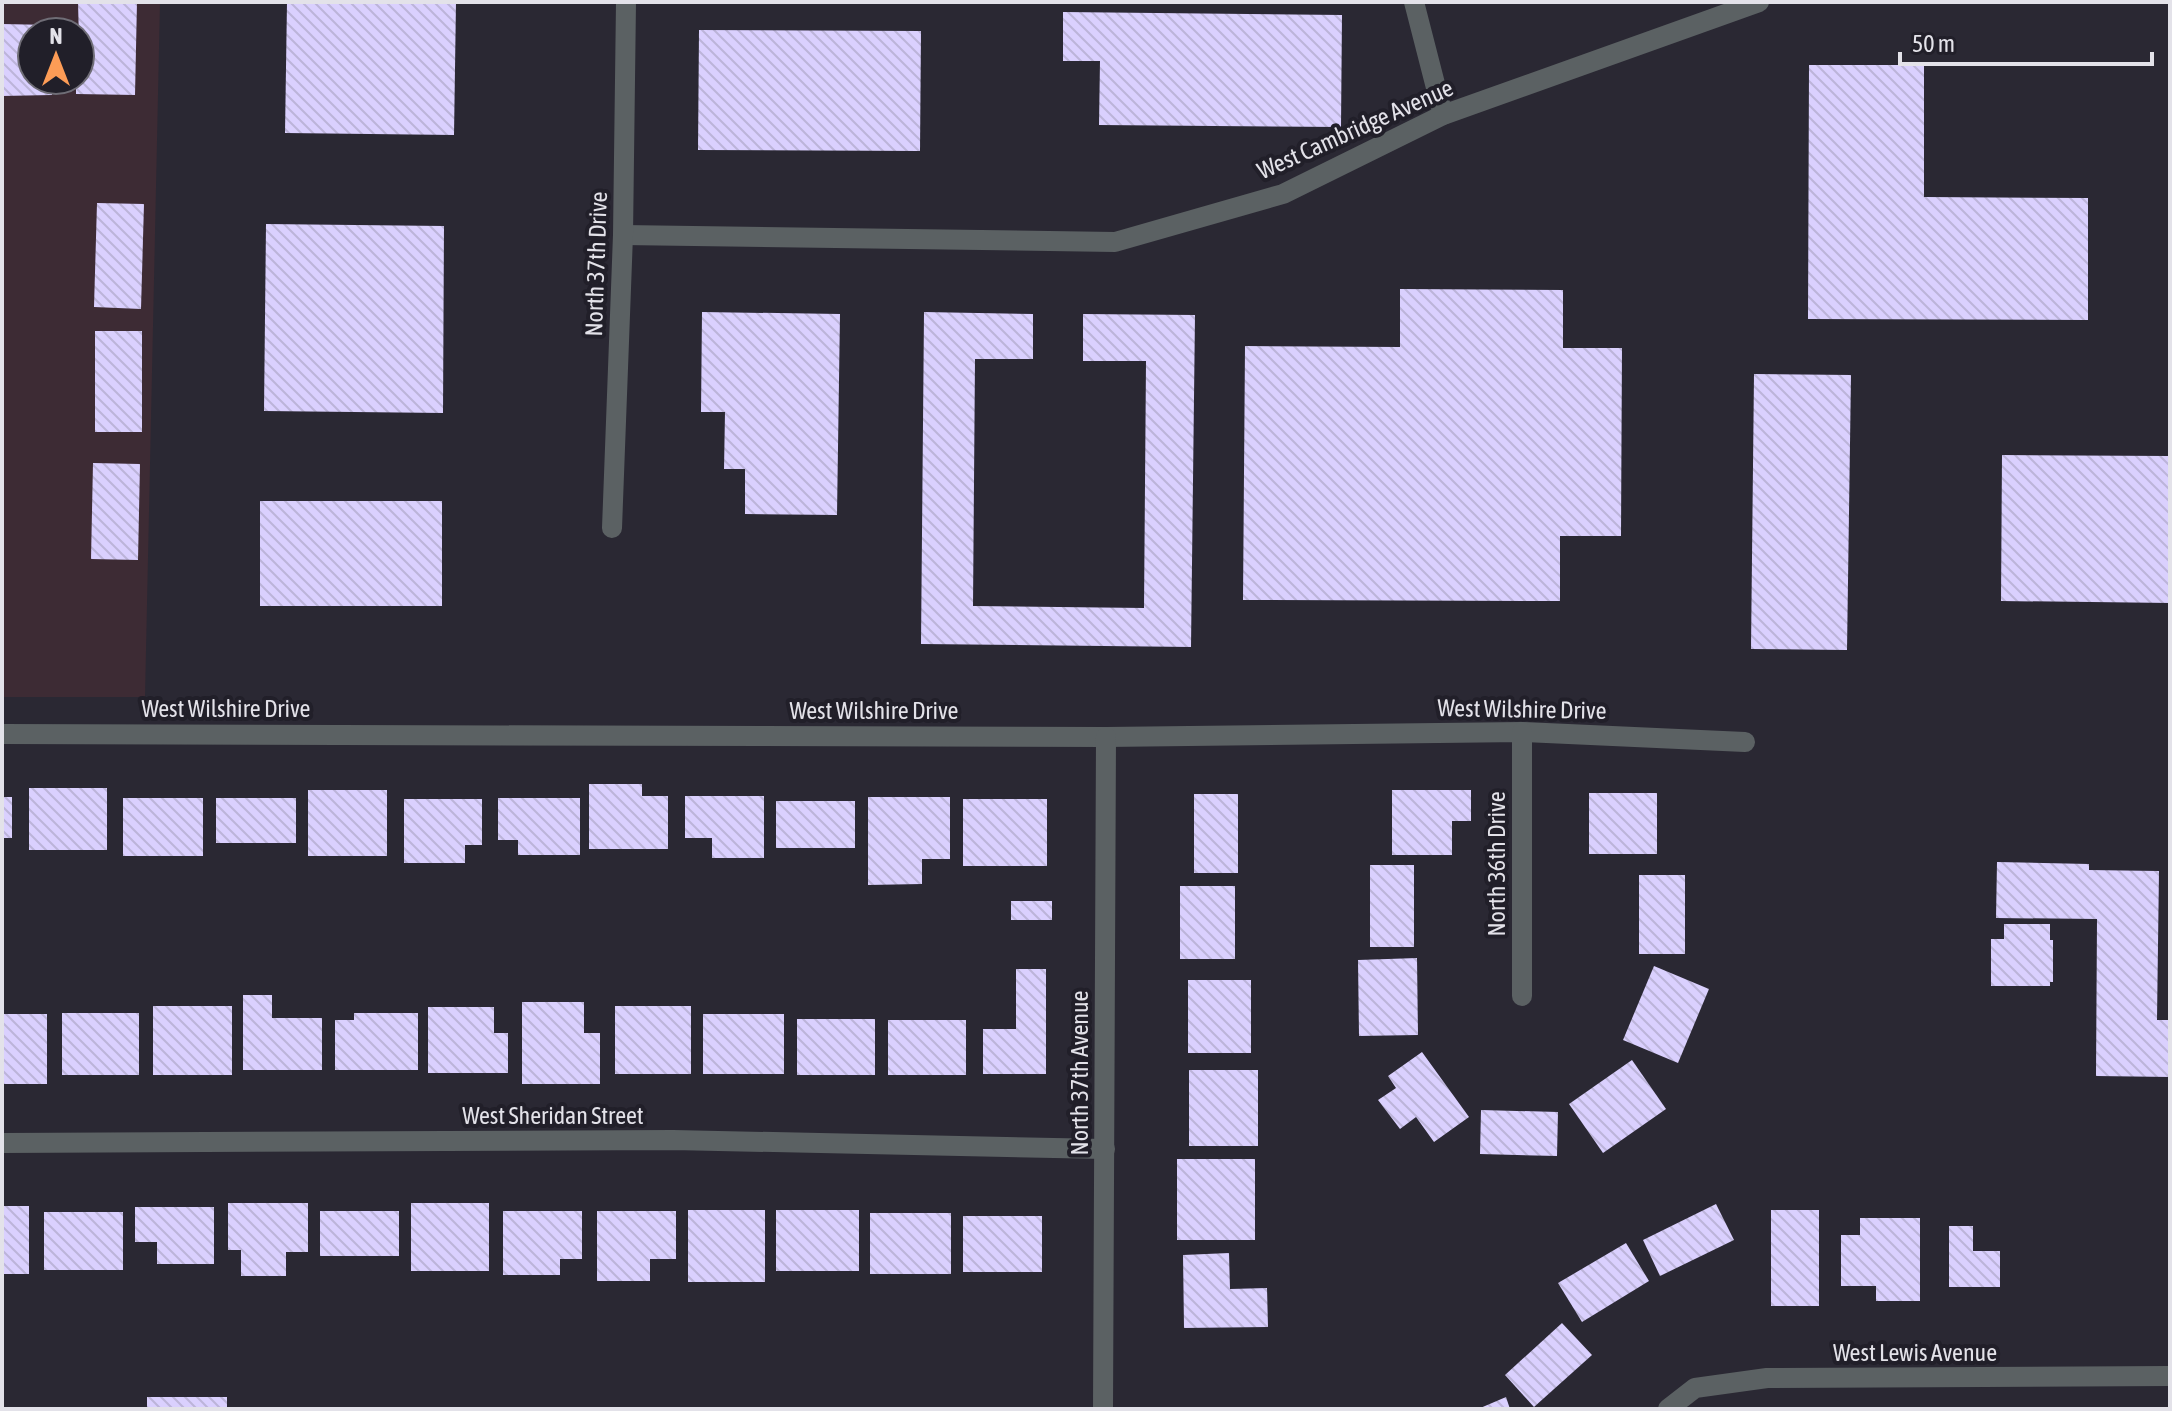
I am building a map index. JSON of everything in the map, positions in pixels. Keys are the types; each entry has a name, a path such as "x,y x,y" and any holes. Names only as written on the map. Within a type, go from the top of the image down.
{"street":[{"name":"North 37th Drive","path":"612,528 623,235 626,2"},
{"path":"1414,2 1443,115"},
{"name":"West Cambridge Avenue","path":"623,235 1115,242 1283,194 1443,115 1759,2"},
{"name":"West Wilshire Drive","path":"2,734 1106,737 1522,732 1745,742"},
{"name":"North 36th Drive","path":"1522,732 1522,996"},
{"name":"North 37th Avenue","path":"1103,1409 1106,737"},
{"name":"West Sheridan Street","path":"2,1143 673,1140 1105,1149"},
{"name":"West Lewis Avenue","path":"1668,1409 1695,1388 1767,1378 2170,1376"}],"shaded area":[{"path":"2,2 160,2 145,697 2,697"}],"building":[{"path":"78,2 137,2 135,95 96,94 96,16 78,16"},
{"path":"287,2 456,2 454,135 285,133"},
{"path":"1063,12 1342,15 1341,127 1099,125 1100,61 1063,61"},
{"path":"2,24 16,24 16,96 2,96"},
{"path":"699,30 921,31 920,151 698,150"},
{"path":"1809,65 1924,65 1924,197 2088,198 2088,320 1808,319"},
{"path":"97,203 144,204 141,309 94,307"},
{"path":"266,224 444,226 443,413 264,411"},
{"path":"1400,289 1563,290 1563,348 1622,348 1621,536 1560,536 1560,601 1243,600 1245,346 1400,347"},
{"path":"702,312 840,314 837,515 745,514 745,469 724,469 725,412 701,412"},
{"path":"924,312 1033,314 1033,359 975,359 973,606 1144,608 1146,361 1083,361 1083,314 1195,315 1191,647 921,644"},
{"path":"95,331 142,331 142,432 95,432"},
{"path":"1754,374 1851,375 1847,650 1751,649"},
{"path":"2002,455 2170,456 2170,603 2001,601"},
{"path":"93,463 140,464 138,560 91,559"},
{"path":"260,501 442,501 442,606 260,606"},
{"path":"589,784 642,784 642,796 668,796 668,849 589,849"},
{"path":"29,788 107,788 107,850 29,850"},
{"path":"308,790 387,790 387,856 308,856"},
{"path":"1392,790 1471,790 1471,821 1452,821 1452,855 1392,855"},
{"path":"1589,793 1657,793 1657,854 1589,854"},
{"path":"1194,794 1238,794 1238,873 1194,873"},
{"path":"685,796 764,796 764,858 712,858 712,838 685,838"},
{"path":"2,797 12,797 12,838 2,838"},
{"path":"868,797 950,797 950,859 922,859 922,884 868,885"},
{"path":"123,798 203,798 203,856 123,856"},
{"path":"216,798 296,798 296,843 216,843"},
{"path":"498,798 580,798 580,855 518,855 518,840 498,840"},
{"path":"404,799 482,799 482,845 465,845 465,863 404,863"},
{"path":"963,799 1047,799 1047,866 963,866"},
{"path":"776,801 855,801 855,848 776,848"},
{"path":"1997,862 2089,864 2089,870 2159,871 2157,1020 2170,1020 2170,1077 2096,1076 2097,919 1996,918"},
{"path":"1370,865 1414,865 1414,947 1370,947"},
{"path":"1639,875 1685,875 1685,954 1639,954"},
{"path":"1180,886 1235,886 1235,959 1180,959"},
{"path":"1011,901 1052,901 1052,920 1011,920"},
{"path":"2004,924 2050,924 2053,982 2050,986 1991,986 1991,939 2004,939"},
{"path":"1417,958 1418,1035 1359,1036 1358,960"},
{"path":"1654,966 1709,989 1678,1063 1623,1040"},
{"path":"1016,969 1046,969 1046,1074 983,1074 983,1029 1016,1029"},
{"path":"1188,980 1251,980 1251,1053 1188,1053"},
{"path":"243,995 272,995 272,1018 322,1018 322,1070 243,1070"},
{"path":"522,1002 584,1002 584,1033 600,1033 600,1084 522,1084"},
{"path":"153,1006 232,1006 232,1075 153,1075"},
{"path":"615,1006 691,1006 691,1074 615,1074"},
{"path":"428,1007 494,1007 494,1033 508,1033 508,1073 428,1073"},
{"path":"62,1013 139,1013 139,1075 62,1075"},
{"path":"354,1013 418,1013 418,1070 335,1070 335,1020 354,1020"},
{"path":"2,1014 47,1014 47,1084 2,1084"},
{"path":"703,1014 784,1014 784,1074 703,1074"},
{"path":"797,1019 875,1019 875,1075 797,1075"},
{"path":"888,1020 966,1020 966,1075 888,1075"},
{"path":"1422,1052 1469,1117 1434,1142 1416,1117 1400,1129 1378,1100 1396,1088 1388,1076"},
{"path":"1632,1060 1666,1109 1603,1153 1569,1104"},
{"path":"1189,1070 1258,1070 1258,1146 1189,1146"},
{"path":"1481,1110 1558,1112 1557,1156 1480,1154"},
{"path":"1177,1159 1255,1159 1255,1240 1177,1240"},
{"path":"228,1203 308,1203 308,1252 286,1252 286,1276 241,1276 241,1250 228,1250"},
{"path":"411,1203 489,1203 489,1271 411,1271"},
{"path":"1716,1204 1734,1240 1660,1276 1643,1240"},
{"path":"2,1206 29,1206 29,1274 2,1274"},
{"path":"135,1207 214,1207 214,1264 157,1264 157,1242 135,1242"},
{"path":"688,1210 765,1210 765,1282 688,1282"},
{"path":"776,1210 859,1210 859,1271 776,1271"},
{"path":"1771,1210 1819,1210 1819,1306 1771,1306"},
{"path":"320,1211 399,1211 399,1256 320,1256"},
{"path":"503,1211 582,1211 582,1259 560,1259 560,1275 503,1275"},
{"path":"597,1211 676,1211 676,1259 650,1259 650,1281 597,1281"},
{"path":"44,1212 123,1212 123,1270 44,1270"},
{"path":"870,1213 951,1213 951,1274 870,1274"},
{"path":"963,1216 1042,1216 1042,1272 963,1272"},
{"path":"1860,1218 1920,1218 1920,1301 1876,1301 1876,1286 1841,1286 1841,1235 1860,1235"},
{"path":"1949,1226 1973,1226 1973,1251 2000,1251 2000,1287 1949,1287"},
{"path":"1626,1243 1649,1281 1582,1322 1558,1283"},
{"path":"1229,1253 1230,1289 1267,1288 1268,1327 1184,1328 1183,1255"},
{"path":"1562,1323 1592,1355 1534,1407 1505,1375"},
{"path":"147,1397 227,1397 227,1409 147,1409"},
{"path":"1506,1397 1510,1409 1478,1409"}]}
